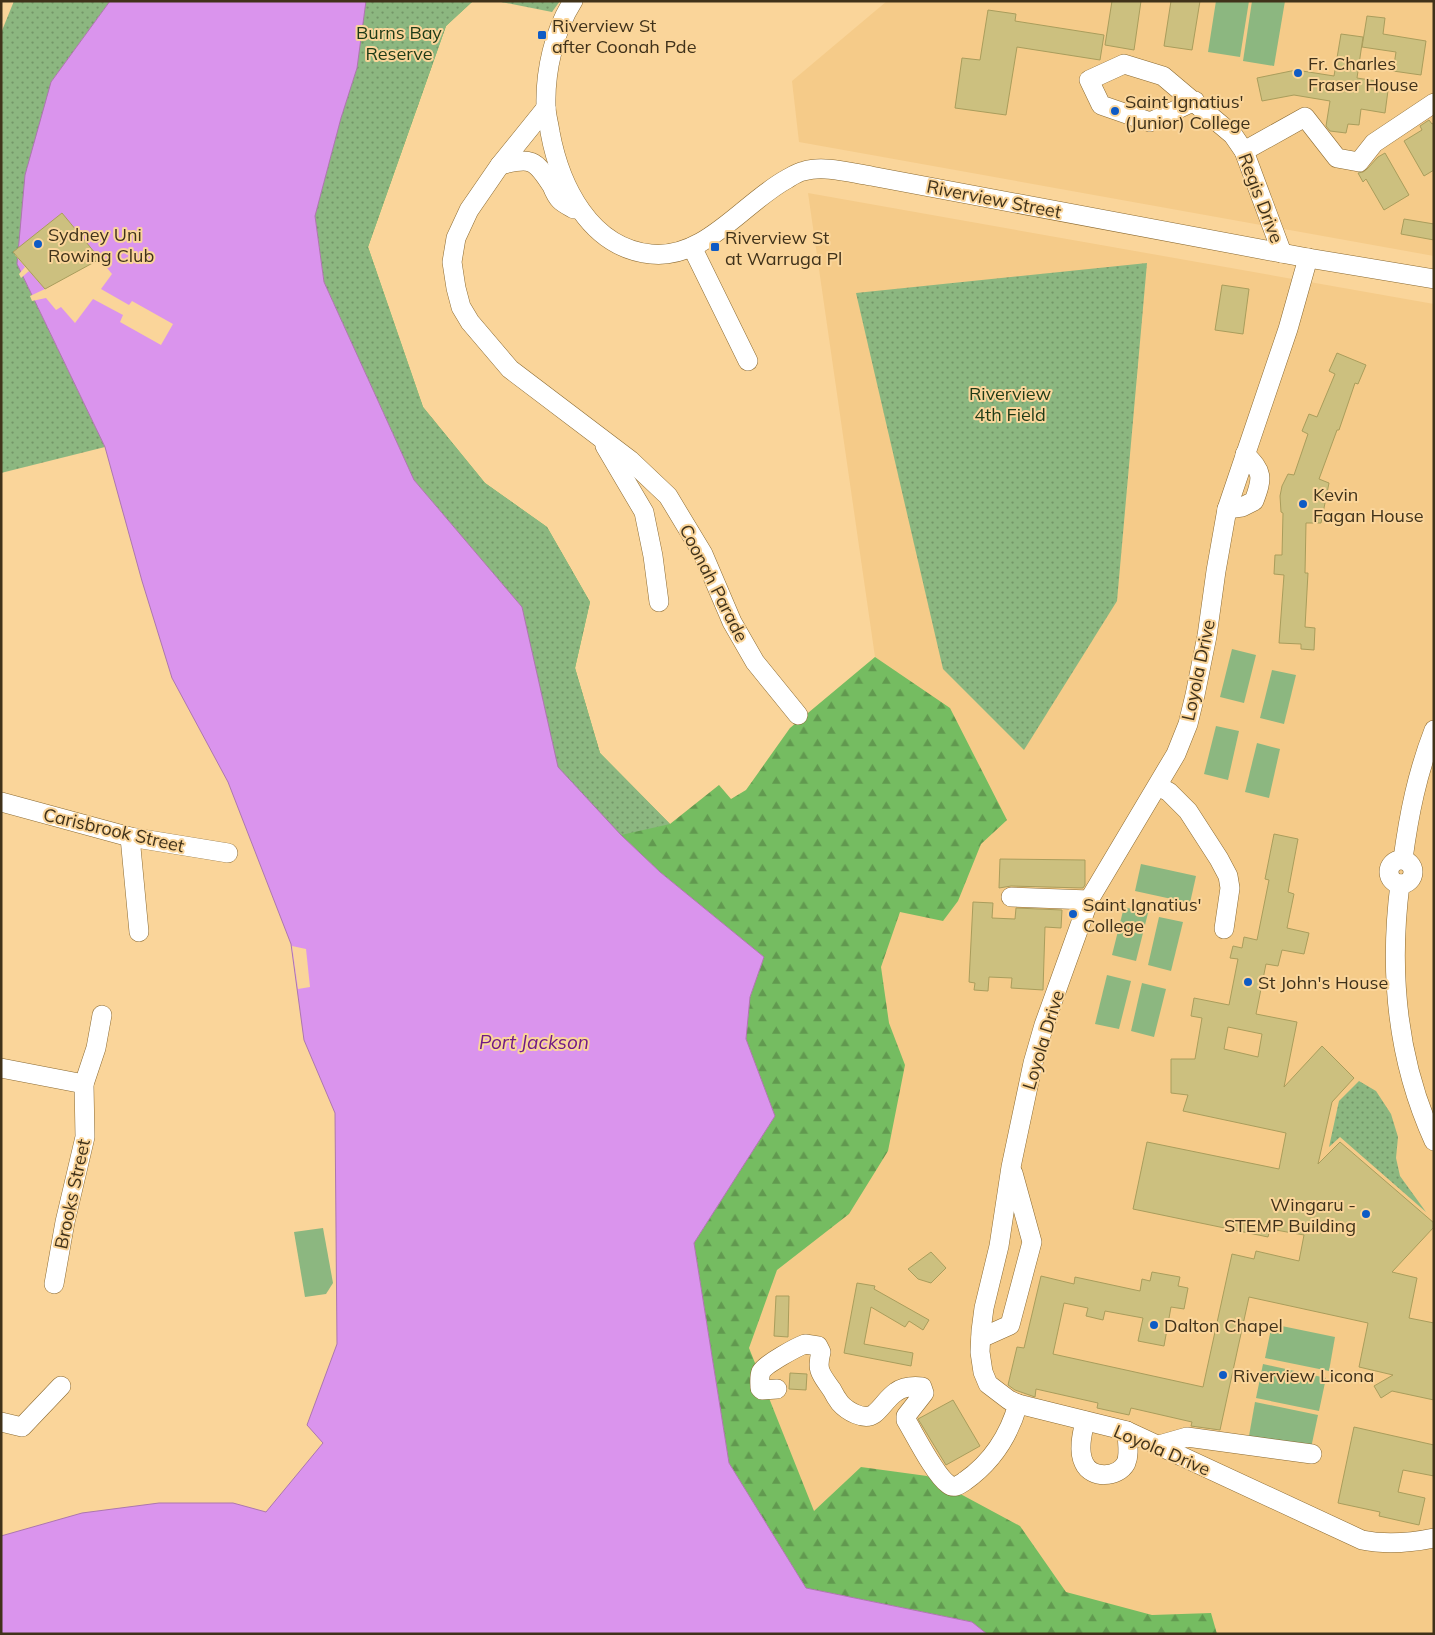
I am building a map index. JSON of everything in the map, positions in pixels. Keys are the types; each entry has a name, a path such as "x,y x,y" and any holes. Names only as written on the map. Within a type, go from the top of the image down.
{"street":[{"name":"Riverview Street","path":"573,1 559,26 551,60 546,108 553,150 572,197 587,219"},
{"name":"Regis Drive","path":"1195,101 1150,122 1101,105 1089,80 1124,64 1163,76 1195,101 1233,135 1244,151 1282,253"},
{"path":"1244,151 1305,117 1337,158 1359,162 1374,143 1434,103"},
{"name":"Coonah Parade","path":"546,108 500,165 469,210 456,238 452,262 461,307 470,322 510,369 630,460 668,496 703,554 732,622 755,662 798,715"},
{"name":"Riverview Street","path":"500,165 526,160 534,164 541,169 560,200 587,219 612,241 638,252 664,255 692,247 719,230 775,186 803,171 816,169 871,176 1308,258 1434,279"},
{"path":"692,247 748,361"},
{"name":"Loyola Drive","path":"1308,258 1288,330 1227,509 1196,696 1188,724 1176,754 1089,900 1041,1035 1033,1063 1011,1166 999,1246 984,1308 980,1352 983,1372 988,1384 1008,1400 1127,1432 1159,1445 1362,1540 1385,1544 1434,1538"},
{"name":"Coonah Parade","path":"601,438 644,512 653,556 659,602"},
{"path":"1434,730 1421,762 1403,860 1395,861 1389,872 1392,880 1400,884 1396,909 1396,987 1400,1028 1418,1102 1434,1141"},
{"path":"1158,786 1169,792 1188,811 1228,876 1230,888 1224,929"},
{"name":"Carisbrook Street","path":"1,802 130,837 228,854"},
{"path":"130,837 139,932"},
{"path":"1011,897 1089,900"},
{"name":"Brooks Street","path":"54,1284 65,1222 85,1138 84,1084 96,1048 102,1015"},
{"path":"1,1068 84,1084"},
{"path":"981,1338 1010,1325 1032,1242 1011,1166"},
{"path":"777,1389 762,1390 760,1388 760,1378 763,1370 801,1345 810,1344 818,1346 820,1349 819,1370 840,1404 856,1414 872,1415 894,1393 906,1388 922,1387 924,1393 906,1416 906,1420 936,1470 947,1484 952,1486 958,1486 992,1458 1013,1421 1018,1404"},
{"path":"1,1422 22,1428 61,1386"},
{"path":"1085,1421 1081,1443 1084,1463 1088,1470 1100,1474 1114,1474 1126,1463 1127,1432"},
{"path":"1159,1445 1187,1437 1312,1454"}],"shaded area":[{"name":"Saint Ignatius' (Junior) College","path":"887,1 1434,1 1434,256 799,142 792,81"},
{"name":"Saint Ignatius' College","path":"808,193 1434,304 1434,1634 987,1634 729,1463 670,824 719,785 731,799 746,790 790,728 875,657"}],"green space":[{"path":"14,1 110,1 51,82 17,264 105,447 1,473 1,33"},
{"path":"366,1 473,1 446,26 368,247 423,407 485,483 547,527 590,602 575,668 600,753 670,824 719,785 731,799 746,790 790,728 875,657 950,708 1007,820 981,844 958,901 943,921 900,912 881,967 889,1023 905,1065 888,1151 849,1214 777,1270 749,1348 814,1511 861,1467 927,1476 1020,1526 1066,1592 1152,1615 1211,1613 1217,1634 987,1634 972,1622 806,1588 729,1463 694,1243 775,1116 746,1039 750,997 764,957 660,872 621,835 558,767 522,607 315,216 341,118 357,68"},
{"name":"Burns Bay Reserve","path":"366,1 473,1 446,26 368,247 423,407 485,483 547,527 590,602 575,668 600,753 670,824 621,835 558,767 522,607 414,480 324,282 315,216 341,118 357,68"},
{"path":"496,1 560,1 552,12"},
{"path":"1216,1 1249,1 1240,57 1208,52"},
{"path":"1252,1 1285,1 1274,66 1243,61"},
{"name":"Riverview 4th Field","path":"1147,263 1117,601 1024,750 943,669 856,293"},
{"path":"1232,649 1256,655 1244,703 1220,697"},
{"path":"1272,670 1296,675 1284,724 1260,718"},
{"path":"1216,726 1239,731 1228,780 1204,774"},
{"path":"1257,743 1280,749 1269,798 1245,792"},
{"path":"1141,864 1196,876 1190,903 1135,891"},
{"path":"1124,907 1148,913 1136,961 1112,955"},
{"path":"1159,917 1183,922 1171,971 1148,965"},
{"path":"1107,975 1131,981 1119,1029 1095,1024"},
{"path":"1142,983 1166,989 1154,1037 1131,1031"},
{"path":"1359,1081 1376,1091 1391,1114 1398,1137 1396,1158 1400,1176 1426,1212 1340,1137 1329,1147 1339,1101"},
{"path":"323,1228 333,1283 326,1294 305,1297 294,1232"},
{"path":"1272,1324 1335,1337 1329,1371 1265,1358"},
{"path":"1263,1364 1326,1378 1319,1411 1256,1398"},
{"path":"1255,1402 1318,1415 1311,1448 1249,1436"}],"water":[{"name":"Port Jackson","path":"110,1 366,1 357,68 341,118 315,216 324,282 414,480 522,607 558,767 621,835 660,872 764,957 750,997 746,1039 775,1116 694,1243 729,1463 806,1588 972,1622 987,1634 1,1634 1,1536 82,1513 159,1503 233,1503 266,1512 323,1443 307,1425 337,1344 335,1113 304,1040 291,944 228,782 172,678 142,581 105,447 17,264 25,175 51,82"}],"pier":[{"path":"62,213 112,274 101,289 129,305 132,301 173,324 161,345 120,322 123,315 93,299 75,323 61,307 56,310 46,298 32,301 30,296 45,289 29,271 21,278 19,274 25,267 15,255 16,250"},
{"path":"292,946 306,949 310,987 298,989"}],"building":[{"path":"1112,1 1141,1 1134,50 1105,45"},
{"path":"1171,1 1200,1 1192,50 1164,46"},
{"path":"988,10 1016,14 1015,21 1104,35 1100,60 1017,47 1006,115 955,108 962,58 980,60"},
{"path":"1367,16 1385,18 1383,34 1426,41 1421,75 1393,71 1396,52 1362,47"},
{"name":"Fr. Charles Fraser House","path":"1341,34 1363,37 1357,78 1389,83 1385,113 1361,109 1359,125 1348,124 1346,133 1330,131 1326,126 1330,101 1294,95 1262,101 1257,78 1296,70 1334,76"},
{"path":"1429,120 1432,124 1434,123 1434,170 1424,176 1404,141 1422,130 1420,126"},
{"path":"1385,153 1409,195 1384,210 1366,179 1363,182 1358,173 1363,172 1378,157"},
{"name":"Sydney Uni Rowing Club","path":"62,213 100,259 45,289 13,252"},
{"path":"1404,219 1434,224 1434,240 1401,234"},
{"path":"1222,285 1249,289 1243,334 1215,330"},
{"name":"Kevin Fagan House","path":"1337,353 1366,365 1358,384 1355,383 1339,430 1337,430 1319,479 1329,483 1321,523 1306,523 1305,573 1308,573 1305,627 1315,628 1314,650 1301,649 1301,644 1279,643 1284,575 1274,574 1275,555 1282,555 1283,513 1281,512 1280,496 1282,486 1288,474 1294,475 1308,434 1302,431 1309,414 1317,417 1335,374 1329,371"},
{"path":"1274,834 1298,839 1288,892 1294,894 1287,928 1309,933 1304,954 1282,950 1278,966 1266,964 1256,1014 1297,1022 1284,1087 1322,1046 1354,1078 1332,1102 1318,1164 1340,1142 1434,1223 1434,1227 1392,1272 1417,1278 1409,1318 1434,1323 1434,1400 1392,1391 1381,1398 1374,1386 1393,1375 1359,1367 1368,1323 1249,1297 1220,1430 1191,1426 1192,1422 1131,1408 1129,1415 1097,1408 1098,1403 1036,1389 1035,1397 1015,1390 1008,1385 1017,1347 1024,1348 1041,1276 1074,1284 1075,1277 1140,1291 1142,1279 1150,1281 1152,1272 1180,1277 1178,1286 1188,1288 1184,1309 1171,1307 1164,1346 1138,1341 1143,1318 1105,1311 1103,1320 1086,1316 1088,1308 1064,1303 1053,1354 1203,1387 1232,1254 1254,1259 1256,1251 1299,1261 1304,1235 1270,1229 1268,1237 1133,1209 1147,1142 1279,1169 1286,1133 1183,1111 1188,1095 1171,1093 1171,1059 1195,1059 1202,1018 1191,1016 1194,998 1229,1005 1238,959 1230,958 1233,946 1242,948 1244,937 1257,940 1269,880 1265,879","holes":["1228,1027 1262,1034 1258,1057 1224,1049"]},
{"path":"1000,859 1085,860 1085,885 1083,888 1011,886 999,888"},
{"path":"973,902 993,903 992,918 1015,919 1016,908 1062,910 1061,928 1045,927 1043,990 1011,988 1012,978 989,977 988,991 974,990 975,983 969,982"},
{"path":"931,1252 946,1268 931,1283 918,1279 908,1269"},
{"path":"857,1283 875,1286 874,1289 929,1320 923,1330 909,1321 905,1327 871,1307 864,1344 913,1353 911,1366 844,1353"},
{"path":"776,1296 789,1296 788,1337 774,1336"},
{"path":"790,1373 807,1374 806,1390 789,1389"},
{"path":"953,1400 980,1446 946,1465 918,1419"},
{"path":"1354,1427 1434,1445 1434,1476 1403,1470 1398,1492 1425,1498 1419,1525 1379,1516 1380,1512 1338,1503"}],"place":[{"name":"Riverview St after Coonah Pde","path":"542,35"},
{"name":"Fr. Charles Fraser House","path":"1298,73"},
{"name":"Saint Ignatius' (Junior) College","path":"1115,111"},
{"name":"Sydney Uni Rowing Club","path":"38,244"},
{"name":"Riverview St at Warruga Pl","path":"715,247"},
{"name":"Kevin Fagan House","path":"1303,504"},
{"name":"Saint Ignatius' College","path":"1073,914"},
{"name":"St John's House","path":"1248,982"},
{"name":"Wingaru - STEMP Building","path":"1366,1214"},
{"name":"Dalton Chapel","path":"1154,1325"},
{"name":"Riverview Licona","path":"1223,1375"}]}
